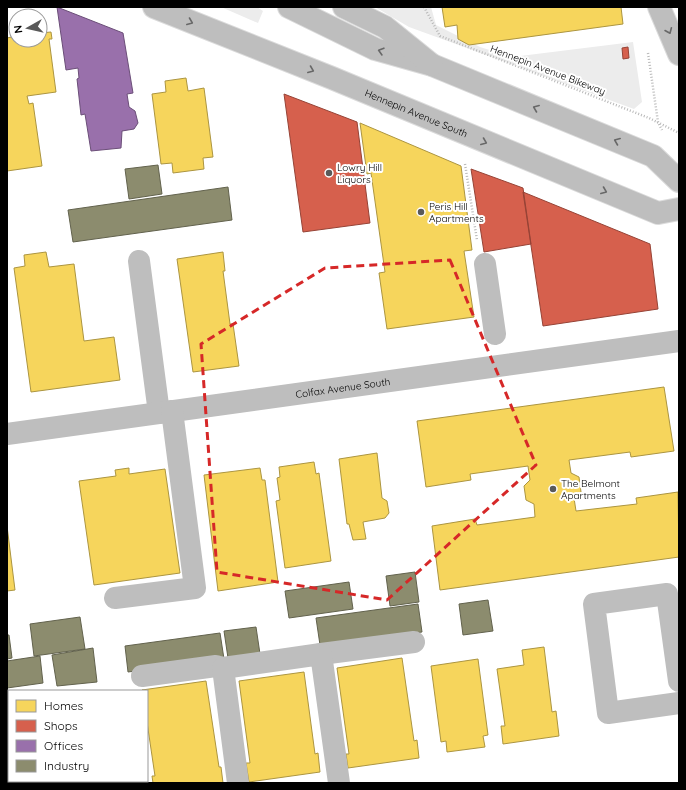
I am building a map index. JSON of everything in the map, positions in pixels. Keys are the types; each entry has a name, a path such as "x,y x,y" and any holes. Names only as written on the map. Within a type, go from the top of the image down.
{"main road":[{"name":"Hennepin Avenue South","path":"154,7 332,78 658,213 679,209"},
{"path":"289,7 375,49 432,65 653,156 679,181"},
{"path":"344,7 385,27 432,65"},
{"path":"659,7 679,54"},
{"path":"115,598 195,588 139,261"},
{"path":"485,264 496,334"},
{"name":"Colfax Avenue South","path":"7,434 679,341"},
{"path":"679,681 677,649 667,594 594,604 608,713 679,703"},
{"path":"142,676 216,666 223,668 414,642"},
{"path":"321,654 339,783"},
{"path":"223,668 238,783"}],"path":[{"name":"Hennepin Avenue Bikeway","path":"424,7 440,36 658,122 679,133"},
{"path":"648,52 658,122 665,135"},
{"path":"465,164 479,255 485,264"}],"highlighted area":[{"path":"450,260 536,465 387,600 217,572 201,344 325,268"}],"shaded area":[{"path":"221,7 257,7 263,11 258,23"},
{"path":"375,7 431,7 436,25 480,47 512,57 633,42 642,102 634,109 409,27"}],"building: Homes":[{"path":"442,7 621,7 623,24 469,45 458,39 457,25 445,27"},
{"path":"48,32 51,32 52,39 49,39 56,92 27,96 29,104 33,103 42,166 7,171 7,38 8,48 48,48"},
{"path":"186,78 188,91 204,88 213,157 203,158 204,169 173,173 172,163 161,164 152,94 166,92 165,81"},
{"name":"Peris Hill Apartments","path":"360,123 461,166 472,250 464,251 474,317 387,329 379,273 385,272 371,173 367,174"},
{"path":"46,252 49,267 74,264 84,341 114,337 120,380 31,392 14,268 25,266 24,255"},
{"path":"223,252 225,271 223,271 230,324 233,324 239,366 193,372 177,259"},
{"name":"The Belmont Apartments","path":"664,387 674,451 631,457 630,452 569,460 571,473 579,477 581,492 574,498 576,511 637,504 636,498 678,492 679,557 440,590 432,526 475,519 477,525 535,517 534,504 526,500 524,486 530,480 528,466 470,474 471,480 426,487 417,421"},
{"path":"377,453 382,498 387,501 389,513 385,518 363,522 366,539 353,540 349,524 347,524 339,459"},
{"path":"314,462 316,474 319,473 331,561 285,568 276,501 280,500 277,478 280,477 279,467"},
{"path":"129,468 129,474 165,469 180,573 94,585 79,481 116,476 115,470"},
{"path":"260,468 262,480 265,480 278,582 218,591 204,475"},
{"path":"7,526 15,590 7,591"},
{"path":"544,647 552,712 556,711 559,736 503,744 501,726 505,726 497,669 524,665 522,650"},
{"path":"402,658 414,741 417,740 419,758 348,768 346,754 349,754 337,668"},
{"path":"478,659 488,735 483,736 485,747 447,752 446,741 441,742 431,666"},
{"path":"304,672 315,754 318,753 320,772 249,782 246,763 250,763 239,681"},
{"path":"206,681 219,767 221,767 223,783 153,783 152,776 155,776 148,729 148,690 142,690"},
{"path":"8,726 8,782 33,783 7,783"},
{"path":"82,782 131,782 131,783"}],"building: Shops":[{"path":"628,47 629,58 623,59 622,48"},
{"name":"Lowry Hill Liquors","path":"284,94 357,122 370,223 303,232"},
{"path":"471,169 523,188 531,244 484,252"},
{"path":"523,192 650,244 658,309 543,326"}],"building: Offices":[{"path":"57,7 123,33 133,93 127,94 129,107 135,111 138,123 134,129 122,131 121,148 91,151 85,114 81,115 77,79 79,78 78,68 66,70"}],"building: Industry":[{"path":"158,165 162,194 129,199 125,169"},
{"path":"228,187 232,220 73,242 68,210"},
{"path":"415,572 419,602 390,606 386,576"},
{"path":"349,582 353,609 289,618 285,591"},
{"path":"488,600 493,631 463,635 459,604"},
{"path":"418,604 422,632 320,645 316,618"},
{"path":"80,617 85,649 34,656 30,624"},
{"path":"256,627 260,654 228,658 224,631"},
{"path":"220,633 224,659 128,672 125,646"},
{"path":"7,635 9,635 12,658 7,659"},
{"path":"93,648 97,682 57,686 52,655"},
{"path":"40,656 43,683 7,688 7,661"}],"place":[{"name":"Lowry Hill Liquors","path":"329,173"},
{"name":"Peris Hill Apartments","path":"421,212"},
{"name":"The Belmont Apartments","path":"553,489"}]}
